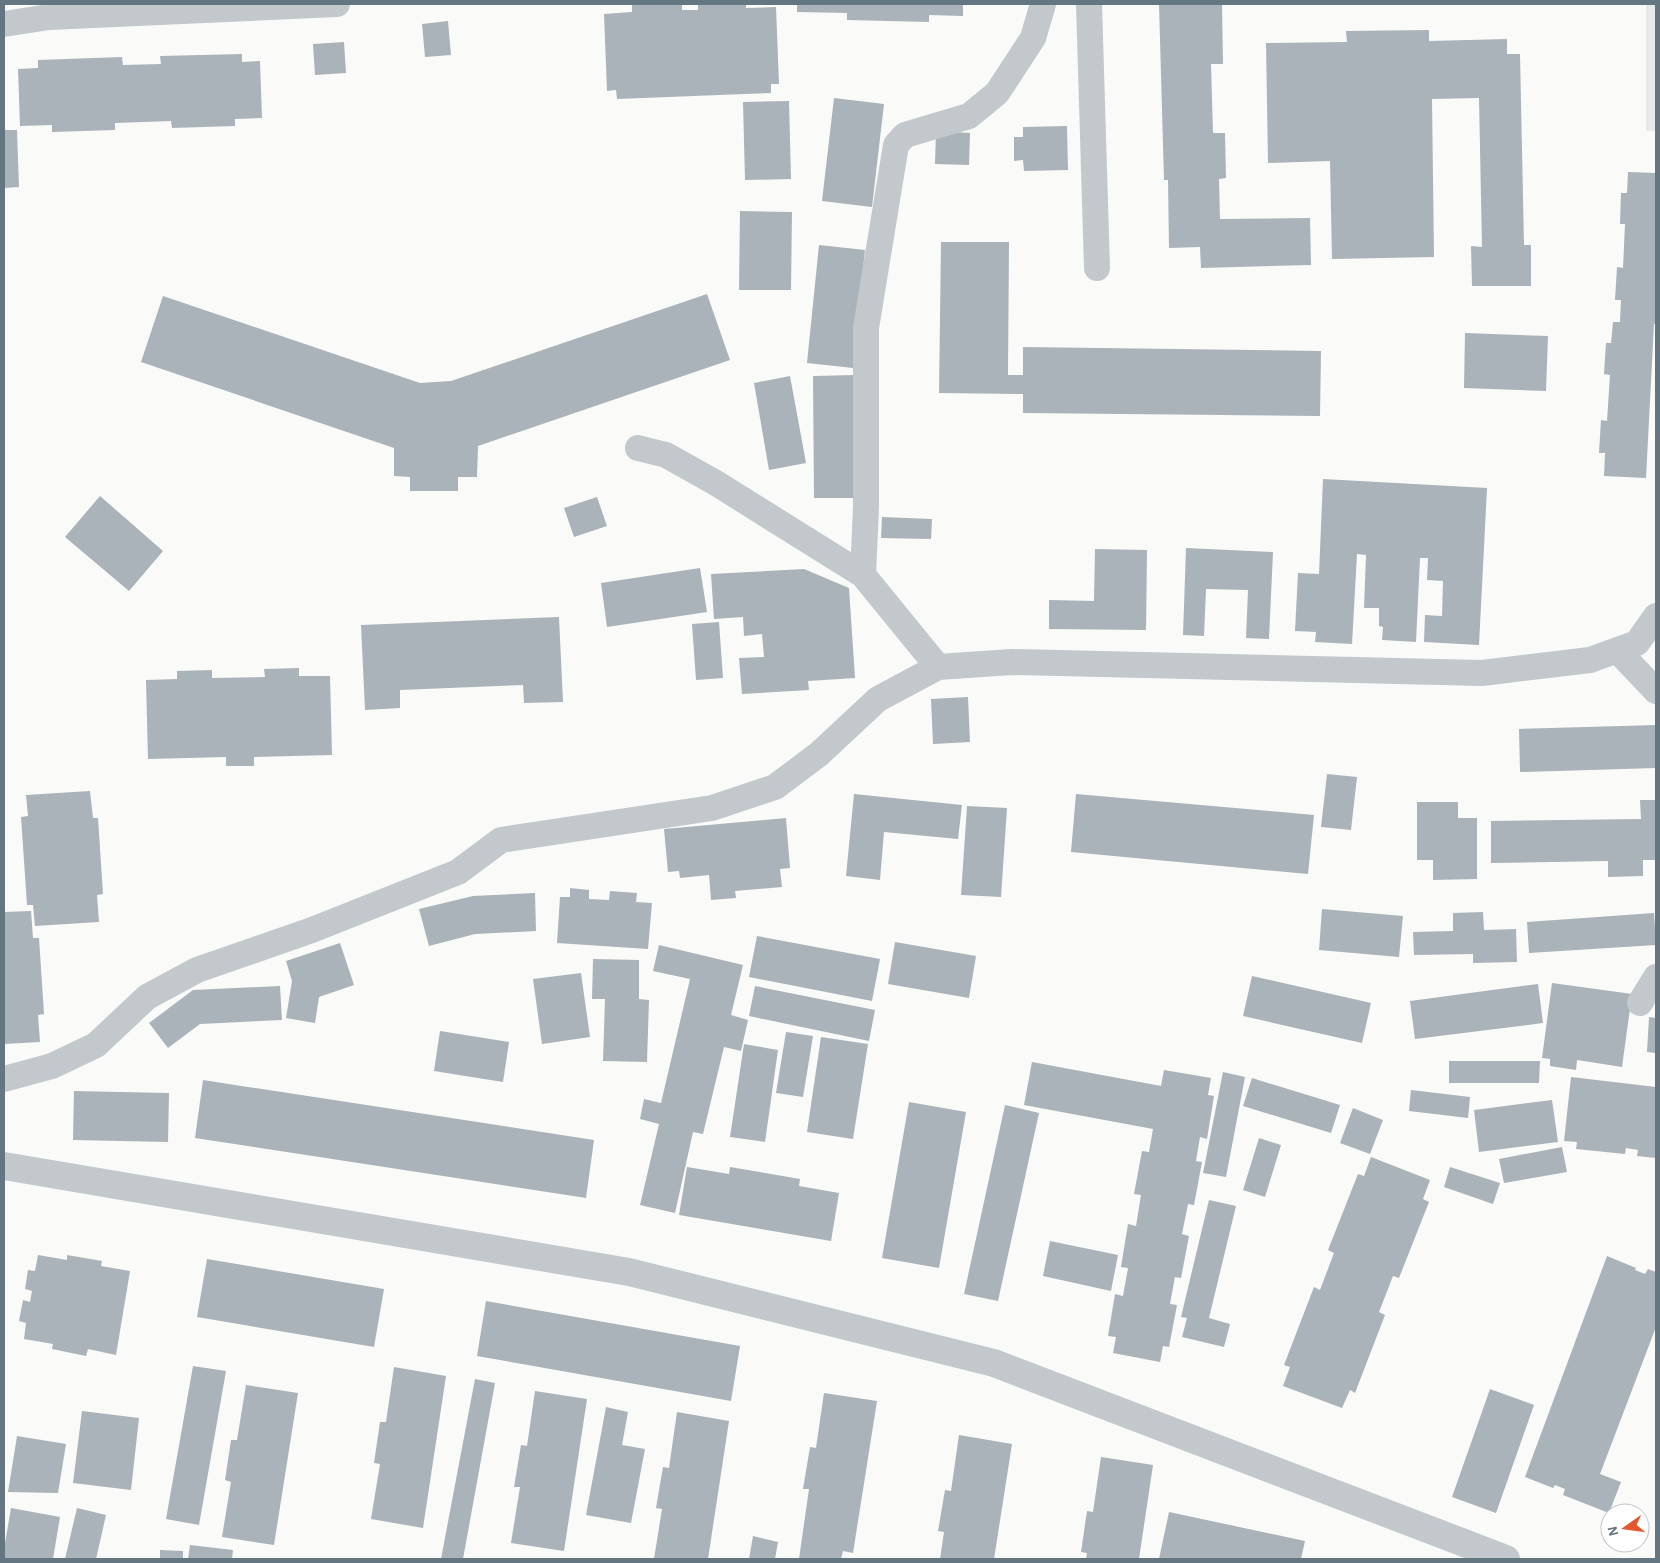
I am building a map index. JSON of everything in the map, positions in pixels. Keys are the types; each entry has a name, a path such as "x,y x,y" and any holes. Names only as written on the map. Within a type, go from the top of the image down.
{"street":[{"path":"4,24 49,17 337,4"},
{"path":"863,575 866,507 866,328 896,144 905,135 969,116 997,93 1033,38 1043,4"},
{"path":"1089,4 1097,268"},
{"path":"638,448 666,455 716,483 863,575 938,667"},
{"path":"4,1078 52,1066 96,1045 148,997 197,970 312,930 458,872 502,840 712,808 775,787 819,754 878,699 938,667 1012,662 1482,673 1590,660 1636,643 1656,616"},
{"path":"1617,650 1656,691"},
{"path":"1640,1003 1656,977"},
{"path":"4,1166 629,1272 994,1363 1506,1559"}],"shaded area":[{"path":"1646,4 1656,4 1656,131 1646,131"}],"building":[{"path":"632,4 682,4 682,10 698,10 698,4 746,4 746,8 776,7 779,84 771,84 771,93 617,99 616,90 607,91 604,14 632,12"},
{"path":"797,4 963,4 963,16 929,15 929,22 847,20 847,13 797,12"},
{"path":"1159,4 1222,4 1223,64 1211,64 1213,133 1225,133 1226,178 1219,179 1220,219 1310,218 1311,265 1201,268 1200,247 1169,248 1168,180 1164,180"},
{"path":"448,21 451,55 425,57 422,24"},
{"path":"1429,30 1429,41 1507,39 1507,54 1520,54 1524,245 1531,245 1531,286 1472,286 1471,246 1482,247 1479,98 1432,99 1434,257 1332,259 1330,161 1268,163 1266,43 1347,42 1346,31"},
{"path":"344,42 346,73 315,75 313,44"},
{"path":"242,54 242,62 260,61 262,118 235,119 235,126 172,128 171,121 115,123 115,130 52,132 52,125 20,126 18,69 38,68 38,60 122,57 123,65 161,64 160,56"},
{"path":"834,98 884,104 872,207 822,201"},
{"path":"789,101 791,179 745,180 743,102"},
{"path":"1067,126 1068,170 1024,171 1023,160 1014,161 1014,137 1023,137 1023,127"},
{"path":"4,130 17,130 19,187 4,188"},
{"path":"936,131 970,133 969,165 935,164"},
{"path":"1628,172 1656,173 1656,324 1654,324 1646,478 1604,476 1605,453 1599,453 1601,420 1607,421 1610,375 1604,374 1606,343 1611,343 1613,322 1620,322 1621,300 1615,300 1617,267 1623,268 1625,224 1620,224 1621,193 1627,193"},
{"path":"740,211 792,212 791,290 739,290"},
{"path":"941,242 1009,242 1008,375 1023,375 1023,347 1321,351 1320,416 1023,413 1023,394 939,393"},
{"path":"819,245 865,250 853,368 807,363"},
{"path":"707,294 730,360 478,446 477,477 458,477 458,491 410,491 410,477 394,476 394,448 141,362 163,296 420,383 451,381"},
{"path":"1465,333 1548,336 1546,391 1464,388"},
{"path":"856,375 858,498 814,498 813,376"},
{"path":"790,376 806,463 769,470 754,383"},
{"path":"1323,479 1487,488 1479,645 1424,642 1425,615 1442,616 1443,581 1427,580 1428,558 1420,558 1416,642 1382,640 1383,627 1379,626 1379,608 1364,608 1366,555 1357,554 1352,644 1315,642 1316,632 1295,631 1298,573 1319,574"},
{"path":"100,496 163,551 129,591 65,537"},
{"path":"597,497 607,526 574,537 564,508"},
{"path":"882,517 932,519 931,539 881,538"},
{"path":"1186,548 1273,552 1269,639 1246,638 1248,590 1206,589 1204,636 1183,635"},
{"path":"1095,549 1147,550 1146,630 1049,629 1049,600 1094,601"},
{"path":"700,568 707,612 607,627 601,583"},
{"path":"804,569 849,588 855,678 808,681 809,690 742,694 739,658 764,657 762,634 744,636 743,617 714,619 711,574"},
{"path":"559,617 563,702 524,703 523,685 400,690 400,708 365,710 361,625"},
{"path":"719,622 723,678 696,680 692,624"},
{"path":"299,668 299,676 330,676 332,755 254,757 254,766 226,766 226,757 148,759 146,680 177,679 177,671 212,670 212,678 265,677 264,669"},
{"path":"968,697 970,742 933,744 931,699"},
{"path":"1656,725 1656,768 1520,772 1519,729"},
{"path":"1327,774 1357,777 1351,830 1321,827"},
{"path":"90,791 93,818 98,818 103,894 97,895 99,922 35,926 33,905 27,905 21,817 28,816 26,795"},
{"path":"854,794 962,805 958,839 884,832 880,880 846,876"},
{"path":"1076,794 1314,815 1308,874 1071,852"},
{"path":"1640,800 1656,800 1656,860 1643,860 1643,876 1608,877 1608,861 1491,863 1491,821 1641,819"},
{"path":"1417,802 1458,802 1458,818 1477,818 1477,879 1433,880 1433,860 1417,860"},
{"path":"967,806 1007,808 1001,897 961,895"},
{"path":"786,818 790,868 780,869 782,887 735,891 736,898 711,900 709,875 680,878 679,871 668,872 664,829"},
{"path":"570,888 589,890 589,899 609,900 610,891 637,893 636,902 652,903 648,949 557,943 560,897 570,897"},
{"path":"535,893 536,931 475,934 429,946 419,909 473,896"},
{"path":"1322,909 1403,916 1399,957 1319,950"},
{"path":"31,911 33,938 39,938 44,1014 38,1015 40,1042 4,1044 4,912"},
{"path":"1483,912 1484,930 1516,929 1517,962 1473,963 1473,954 1414,955 1413,932 1453,931 1453,913"},
{"path":"1654,913 1656,945 1529,953 1527,922"},
{"path":"757,936 880,959 872,1001 749,977"},
{"path":"895,942 976,956 969,998 888,984"},
{"path":"340,943 354,985 319,997 315,1023 286,1018 292,981 286,961"},
{"path":"659,945 743,965 731,1015 748,1020 741,1051 724,1047 703,1134 693,1132 675,1213 640,1205 659,1124 640,1119 644,1099 661,1103 690,979 653,971"},
{"path":"593,959 639,960 639,999 649,1000 647,1062 603,1061 605,999 592,999"},
{"path":"581,973 590,1037 542,1044 533,979"},
{"path":"1252,976 1371,1003 1362,1043 1243,1016"},
{"path":"1552,983 1632,994 1622,1067 1577,1060 1576,1070 1550,1066 1550,1059 1542,1058"},
{"path":"1538,984 1543,1023 1415,1039 1410,1001"},
{"path":"280,986 282,1020 200,1024 168,1048 149,1023 193,990"},
{"path":"755,986 875,1010 869,1041 749,1016"},
{"path":"1649,1017 1656,1018 1656,1053 1647,1052"},
{"path":"440,1031 509,1042 503,1082 434,1071"},
{"path":"786,1032 813,1036 803,1097 776,1093"},
{"path":"821,1037 868,1044 853,1139 807,1132"},
{"path":"744,1044 778,1050 765,1142 730,1137"},
{"path":"1449,1061 1540,1061 1539,1083 1449,1083"},
{"path":"1032,1062 1161,1086 1164,1070 1211,1078 1208,1095 1214,1096 1207,1139 1200,1137 1196,1161 1202,1162 1194,1205 1188,1204 1182,1234 1189,1236 1181,1278 1175,1277 1170,1304 1177,1305 1169,1347 1163,1346 1160,1362 1113,1353 1116,1337 1108,1336 1115,1294 1123,1296 1128,1268 1121,1267 1128,1224 1136,1226 1141,1195 1134,1194 1142,1151 1149,1152 1153,1129 1024,1105"},
{"path":"1223,1072 1245,1077 1226,1177 1203,1173"},
{"path":"1571,1077 1656,1087 1656,1158 1637,1156 1638,1150 1626,1148 1625,1154 1576,1149 1577,1142 1564,1141"},
{"path":"1252,1078 1340,1105 1331,1133 1243,1106"},
{"path":"203,1080 594,1140 586,1198 195,1138"},
{"path":"1411,1090 1470,1097 1468,1118 1409,1111"},
{"path":"74,1091 169,1093 168,1142 73,1140"},
{"path":"1552,1100 1558,1142 1479,1152 1474,1110"},
{"path":"909,1102 966,1112 939,1268 882,1258"},
{"path":"1005,1105 1039,1113 998,1301 964,1294"},
{"path":"1353,1108 1383,1120 1370,1154 1340,1143"},
{"path":"1259,1138 1281,1145 1265,1197 1243,1190"},
{"path":"1562,1147 1567,1172 1504,1183 1499,1159"},
{"path":"1371,1157 1430,1180 1423,1199 1429,1202 1399,1278 1393,1276 1379,1312 1385,1315 1355,1393 1350,1390 1342,1408 1283,1386 1290,1367 1284,1365 1314,1287 1320,1290 1334,1253 1328,1250 1358,1174 1364,1176"},
{"path":"687,1167 729,1174 730,1167 800,1179 799,1186 839,1193 831,1241 679,1215"},
{"path":"1450,1167 1500,1183 1493,1204 1444,1187"},
{"path":"1209,1200 1236,1206 1209,1318 1230,1324 1224,1347 1182,1337 1187,1318 1181,1317"},
{"path":"1050,1241 1118,1255 1111,1291 1043,1276"},
{"path":"38,1255 67,1260 67,1255 102,1261 101,1266 130,1271 116,1355 88,1349 86,1356 52,1349 53,1344 24,1339 26,1323 19,1321 23,1300 30,1302 32,1291 25,1289 28,1270 35,1271"},
{"path":"1607,1256 1636,1268 1635,1270 1645,1274 1648,1269 1656,1272 1656,1327 1600,1474 1621,1482 1613,1503 1600,1503 1600,1509 1563,1495 1565,1489 1555,1485 1553,1488 1525,1477"},
{"path":"207,1259 384,1289 374,1347 197,1317"},
{"path":"486,1301 740,1346 731,1401 477,1356"},
{"path":"193,1366 226,1371 199,1525 166,1519"},
{"path":"394,1367 446,1376 423,1528 371,1519 380,1464 374,1463 380,1422 386,1422"},
{"path":"475,1379 495,1383 463,1559 441,1559"},
{"path":"246,1385 298,1393 274,1545 222,1537 231,1482 225,1480 231,1440 237,1440"},
{"path":"1490,1389 1534,1405 1496,1513 1452,1497"},
{"path":"535,1391 587,1399 564,1551 511,1543 520,1487 514,1487 521,1445 527,1446"},
{"path":"824,1393 877,1401 853,1553 843,1551 841,1559 799,1559 809,1489 803,1489 810,1447 816,1448"},
{"path":"606,1407 628,1412 622,1445 645,1449 631,1523 586,1515"},
{"path":"82,1411 139,1418 131,1490 73,1483"},
{"path":"677,1412 729,1421 708,1559 654,1559 662,1509 656,1508 663,1467 669,1468"},
{"path":"959,1435 1012,1444 994,1559 940,1559 944,1532 938,1531 945,1490 951,1491"},
{"path":"17,1436 66,1444 58,1493 8,1492"},
{"path":"1101,1457 1153,1465 1139,1559 1086,1559 1087,1553 1081,1552 1087,1511 1093,1512"},
{"path":"11,1508 60,1517 53,1559 4,1559"},
{"path":"77,1508 106,1515 96,1559 65,1559"},
{"path":"1169,1512 1305,1541 1301,1559 1159,1559"},
{"path":"753,1536 778,1542 775,1559 749,1559"},
{"path":"190,1545 233,1550 232,1559 188,1559"},
{"path":"160,1550 183,1551 183,1559 160,1559"}]}
